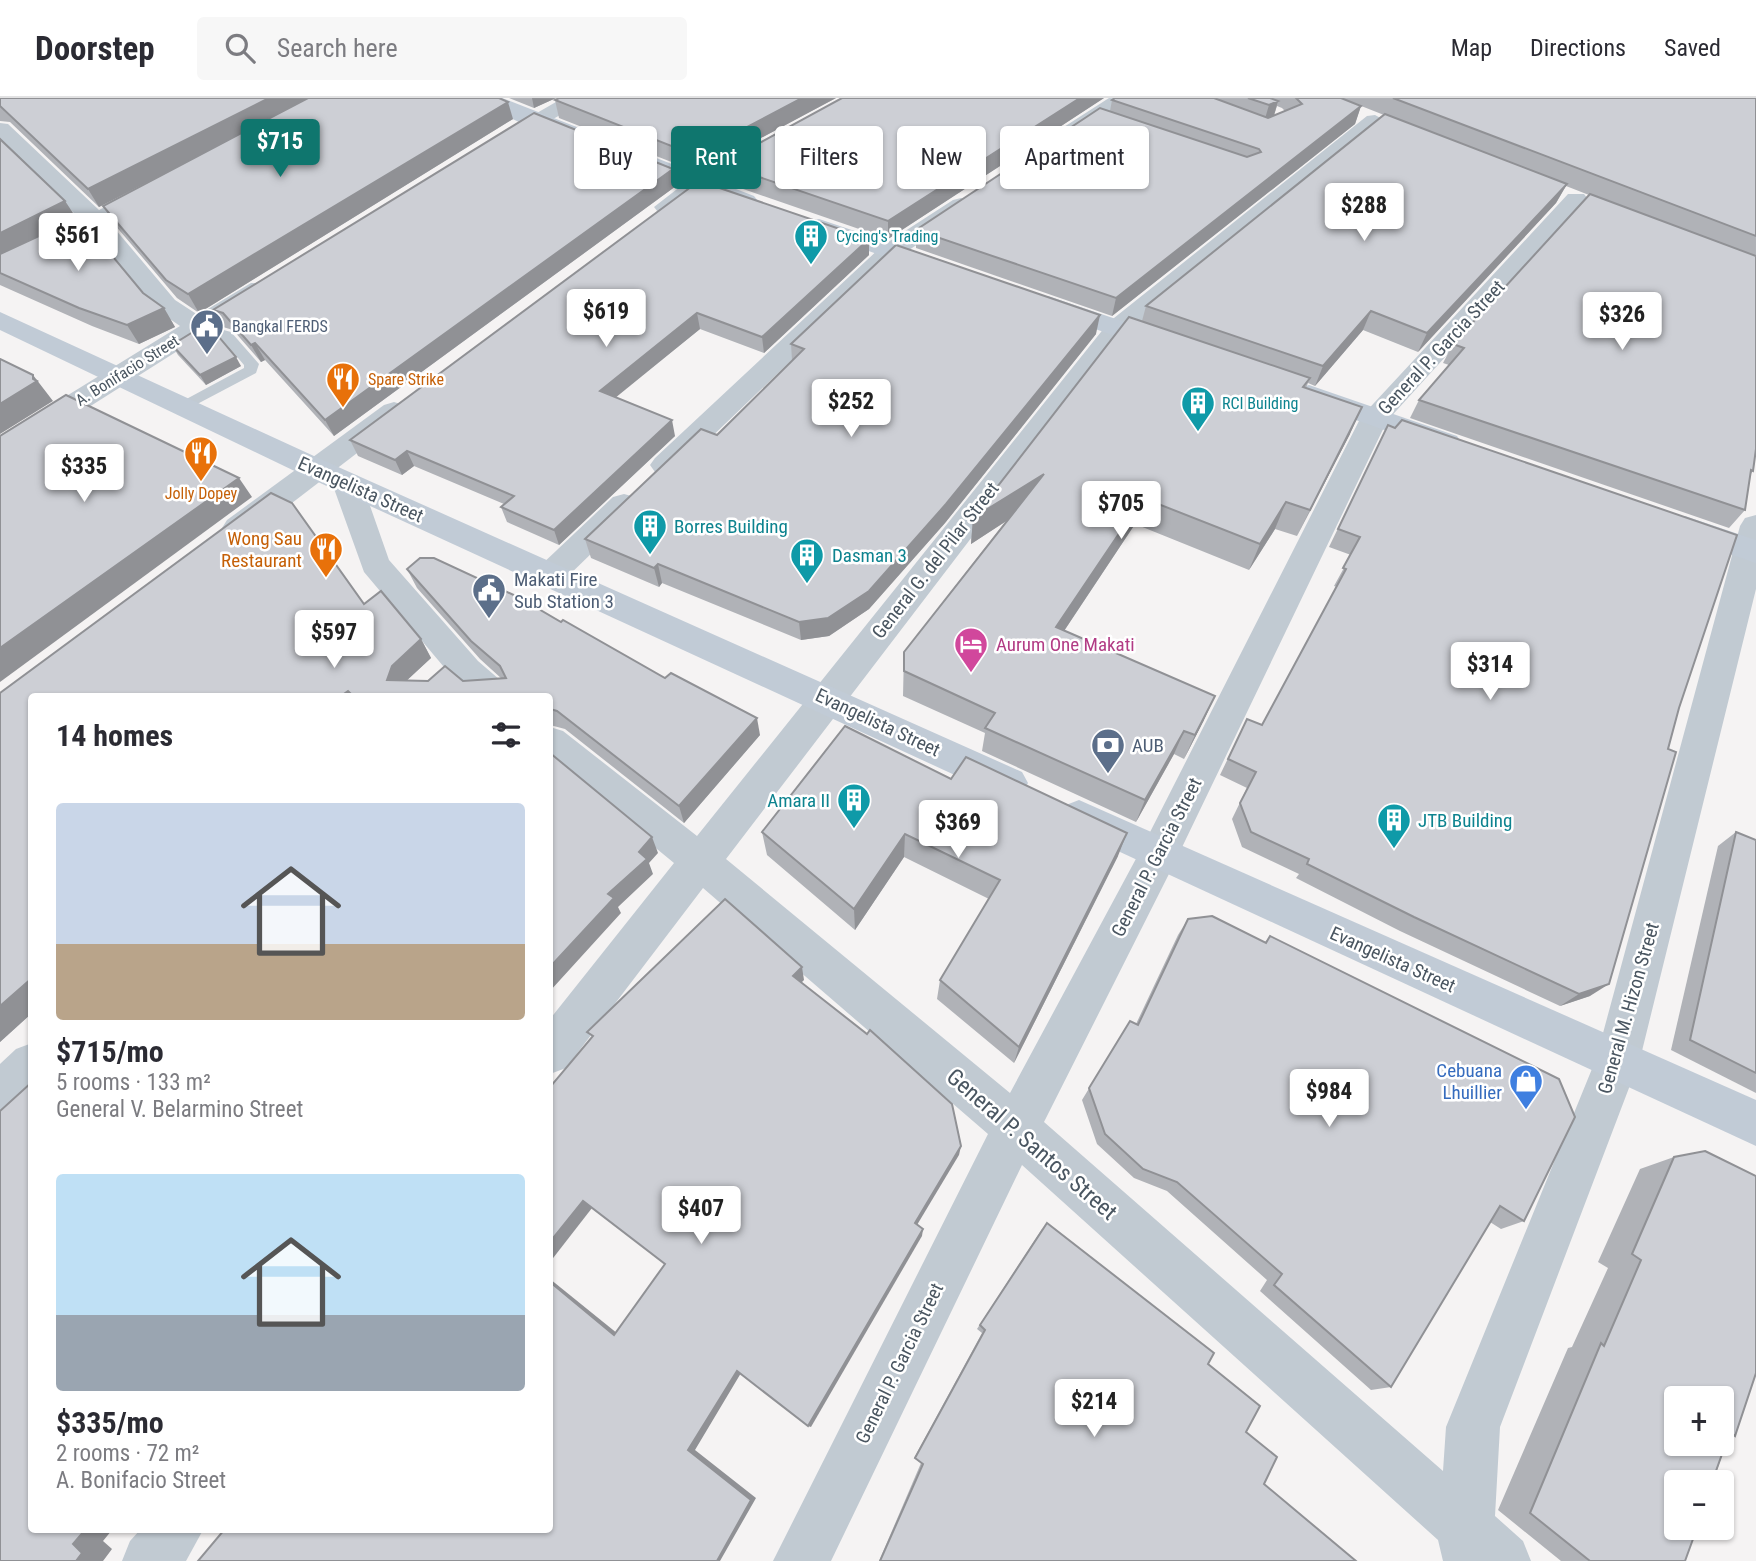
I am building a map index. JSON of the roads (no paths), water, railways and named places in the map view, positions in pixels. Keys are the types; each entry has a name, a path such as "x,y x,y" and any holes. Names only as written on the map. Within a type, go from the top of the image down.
{"main road":[{"path":"485,98 533,120 671,174"},
{"path":"712,189 775,211"},
{"path":"801,220 967,276"},
{"path":"1030,298 1195,355"},
{"name":"Evangelista Street","path":"0,320 331,476 827,698 1159,854 1756,1123"},
{"path":"1285,386 1466,449"},
{"path":"1660,518 1754,543"}],"street":[{"path":"475,156 533,120 579,98"},
{"path":"761,150 858,98"},
{"path":"1089,126 1123,98"},
{"name":"General G. del Pilar Street","path":"553,1048 1118,328 1375,121"},
{"path":"0,129 96,221 166,305 198,327"},
{"path":"0,271 179,178"},
{"path":"646,221 691,189"},
{"path":"550,575 891,251 980,192"},
{"name":"General P. Garcia Street","path":"801,1561 1016,1128 1159,854 1376,417 1576,199"},
{"name":"A. Bonifacio Street","path":"0,450 279,277"},
{"path":"218,542 331,476 415,395"},
{"path":"331,476 375,564 447,668 490,693"},
{"name":"General M. Hizon Street","path":"1478,1550 1473,1427 1618,1059 1754,543"},
{"name":"General P. Santos Street","path":"553,743 700,861 1016,1128 1478,1550"},
{"path":"0,1094 28,1068"},
{"path":"150,1561 173,1533"}],"lane":[{"path":"184,406 251,370 252,364 226,335 198,327"}],"place":[{"name":"Cycing's Trading","path":"811,266"},
{"name":"Bangkal FERDS","path":"207,356"},
{"name":"Spare Strike","path":"343,409"},
{"name":"RCI Building","path":"1198,433"},
{"name":"Jolly Dopey","path":"201,483"},
{"name":"Borres Building","path":"650,556"},
{"name":"Wong Sau Restaurant","path":"326,579"},
{"name":"Dasman 3","path":"807,585"},
{"name":"Makati Fire Sub Station 3","path":"489,620"},
{"name":"Aurum One Makati","path":"971,674"},
{"name":"AUB","path":"1108,775"},
{"name":"Amara II","path":"854,830"},
{"name":"JTB Building","path":"1394,850"},
{"name":"Cebuana Lhuillier","path":"1526,1111"}]}
